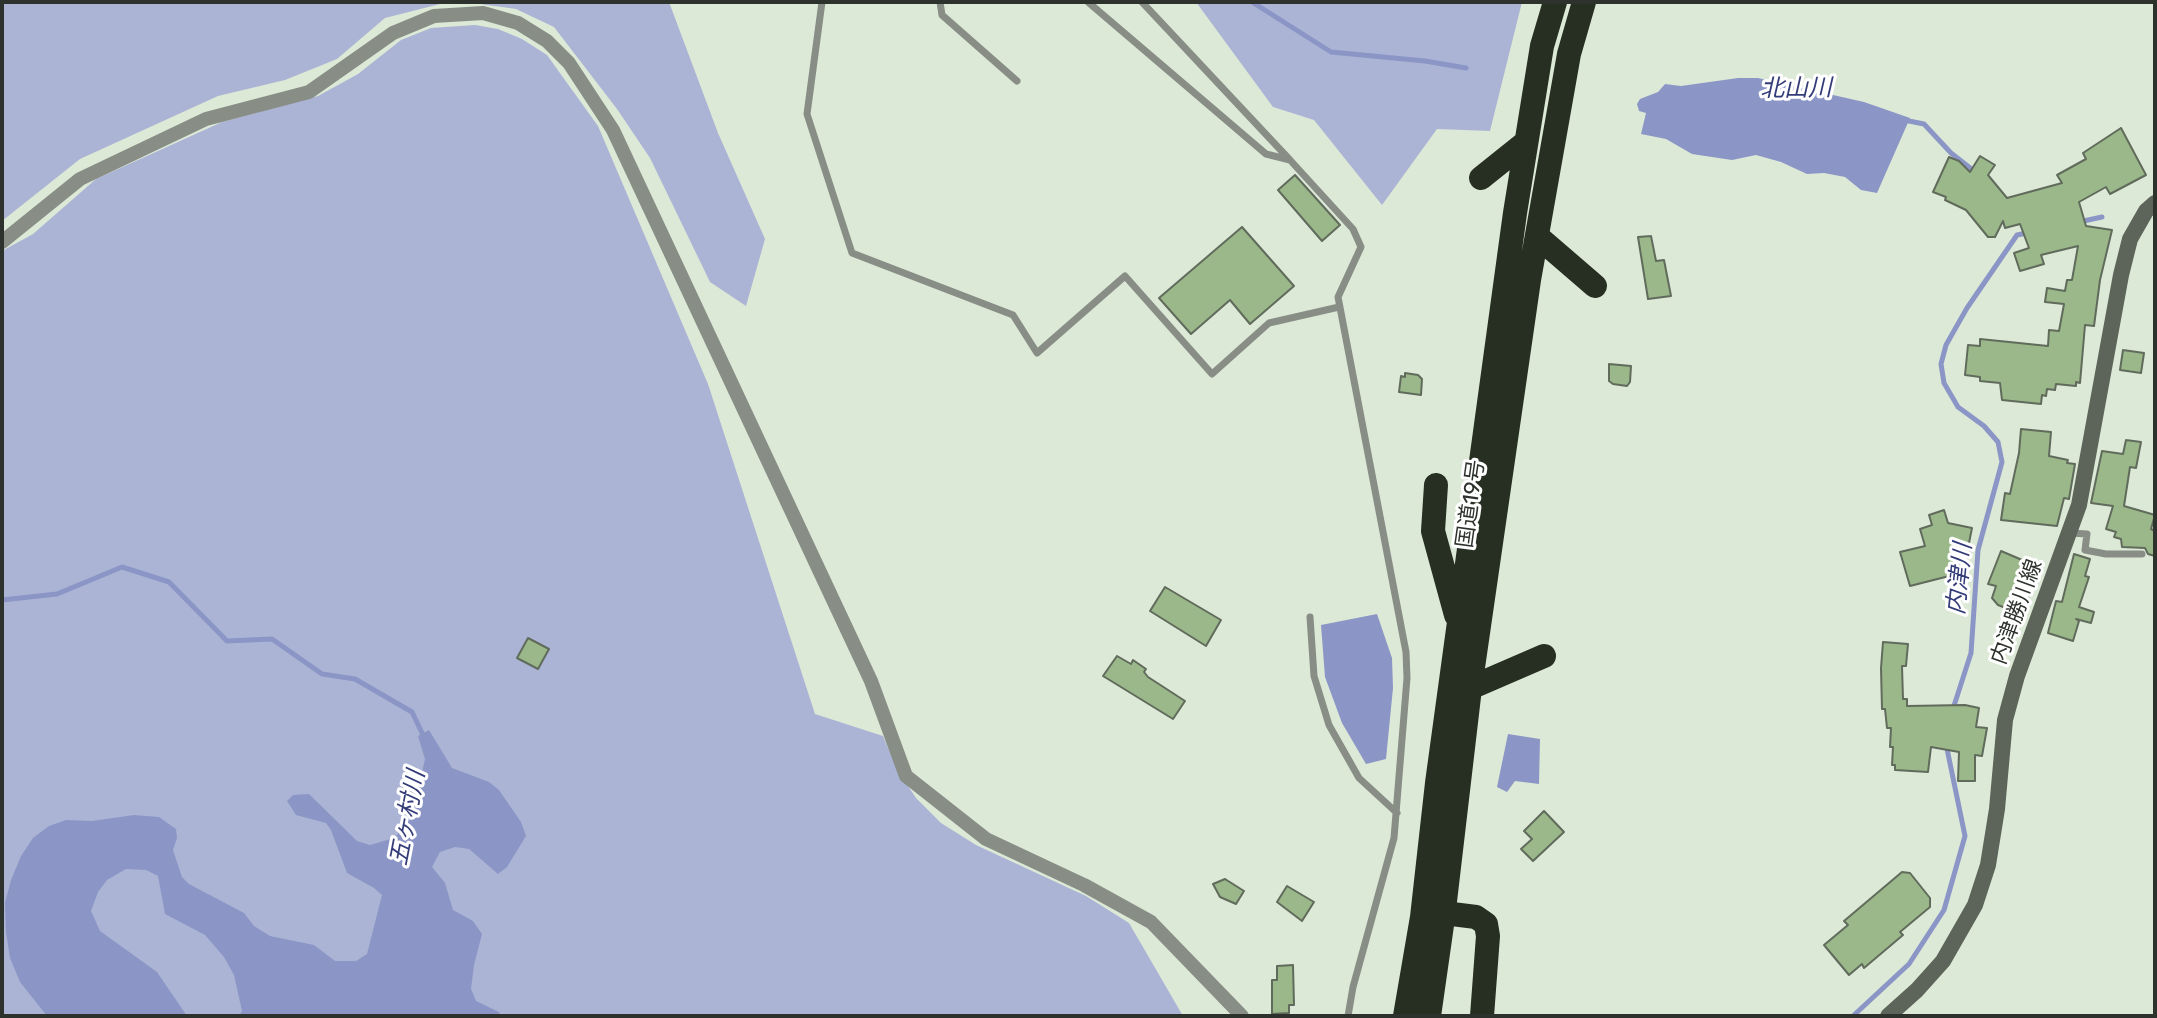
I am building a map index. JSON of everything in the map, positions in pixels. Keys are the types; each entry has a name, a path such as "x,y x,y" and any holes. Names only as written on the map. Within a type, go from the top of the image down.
{"highway":[{"name":"国道19号","path":"1405,1016 1422,917 1526,142 1542,46 1555,2"},
{"name":"国道19号","path":"1429,1016 1470,688 1537,236 1569,54 1584,2"},
{"path":"1481,178 1526,142"},
{"path":"1537,236 1595,286"},
{"path":"1436,485 1433,531 1459,625"},
{"path":"1470,688 1544,656"},
{"path":"1444,913 1476,917 1486,924 1488,936 1482,1016"}],"main road":[{"name":"内津勝川線","path":"1888,1016 1943,961 1975,905 1988,865 1997,809 2005,720 2017,676 2079,505 2130,239 2146,211 2155,203"}],"street":[{"path":"2,242 80,179 206,119 309,92 393,33 434,16 483,13 518,23 547,41 569,63 613,130 871,681 906,776 986,839 1084,885 1151,922 1242,1016"}],"lane":[{"path":"822,2 807,114 852,253 1013,315 1037,353 1125,276 1212,374 1269,323 1339,307"},
{"path":"940,2 942,15 1017,81"},
{"path":"1088,2 1266,154 1290,160"},
{"path":"1142,2 1353,229 1361,247 1338,297 1339,307 1406,652 1407,678 1394,838 1353,987 1348,1016"},
{"path":"2069,533 2087,534 2085,550 2106,554 2142,554"},
{"path":"1310,617 1314,676 1329,725 1359,778 1397,813"}],"shaded area":[{"path":"2,2 448,2 385,18 337,59 285,80 218,96 80,159 2,221"},
{"path":"466,2 669,2 718,133 765,239 746,306 710,282 650,158 554,27 516,9"},
{"path":"1196,2 1522,2 1490,131 1437,129 1382,205 1314,120 1273,107"},
{"path":"475,25 498,29 522,39 547,55 598,126 708,384 815,714 883,736 898,771 916,798 941,823 976,845 1086,896 1129,923 1183,1016 2,1016 2,251 33,234 96,179 222,122 318,96 358,74 401,40 431,28"}],"water":[{"path":"1758,78 1864,102 1910,118 1877,193 1861,190 1845,177 1807,174 1756,155 1732,160 1692,154 1666,139 1641,134 1646,113 1639,111 1637,104 1640,99 1658,92 1665,84 1681,86"},
{"path":"1377,614 1392,658 1393,688 1386,759 1366,764 1342,723 1325,677 1321,625"},
{"path":"429,730 452,768 489,782 499,790 521,822 526,836 507,867 498,874 469,849 455,847 440,852 432,867 445,883 453,910 473,921 482,934 471,989 476,1001 499,1012 500,1016 239,1016 242,1011 234,975 224,957 205,935 165,914 158,876 146,870 126,869 107,880 98,892 91,911 100,931 157,972 187,1016 47,1016 20,982 10,958 5,903 21,856 33,838 49,826 66,820 92,821 134,815 159,817 176,829 173,850 182,877 189,884 244,913 254,926 270,936 314,945 335,961 356,961 367,954 382,895 347,873 326,823 296,815 287,801 293,795 309,794 357,841 370,845 394,838 402,830 420,781 425,759 418,736"},
{"path":"1508,734 1540,739 1539,784 1515,781 1507,792 1497,787"}],"building":[{"path":"2121,128 2146,175 2110,194 2106,187 2079,202 2086,226 2112,230 2100,280 2094,326 2085,325 2080,383 2076,382 2076,386 2056,384 2055,390 2047,389 2046,396 2042,395 2041,404 2002,400 2000,383 1980,381 1980,377 1965,375 1968,345 1980,346 1980,339 2048,346 2049,330 2059,331 2064,304 2045,302 2047,288 2065,291 2067,280 2072,280 2078,246 2041,255 2044,264 2020,271 2014,253 2029,248 2020,224 2005,228 2003,221 1995,237 1988,237 1966,210 1933,192 1949,157 1959,161 1970,172 1980,156 1995,165 1988,175 2007,198 2062,183 2057,175 2086,159 2083,153"},
{"path":"1295,175 1340,225 1322,241 1278,190"},
{"path":"1242,227 1294,286 1250,324 1230,300 1191,334 1159,298"},
{"path":"1651,236 1656,261 1664,260 1671,296 1648,299 1638,237"},
{"path":"2123,350 2144,353 2141,373 2120,370"},
{"path":"1609,364 1631,366 1627,386 1609,381"},
{"path":"1405,373 1418,375 1422,379 1421,395 1399,392 1401,376 1405,377"},
{"path":"2021,429 2051,432 2049,456 2075,464 2069,499 2064,498 2057,526 2001,520 2005,493 2010,494"},
{"path":"2126,440 2141,442 2136,468 2130,467 2124,506 2155,515 2151,529 2155,531 2155,556 2148,554 2145,548 2122,547 2121,539 2114,537 2116,532 2106,529 2113,506 2091,503 2102,451 2123,454"},
{"path":"1944,510 1948,523 1972,528 1969,543 1971,555 1957,558 1961,573 1910,586 1900,552 1925,546 1920,529 1932,525 1929,515"},
{"path":"2001,551 2041,568 2021,614 1998,605 1992,598 1996,586 1988,584"},
{"path":"2074,554 2090,559 2085,576 2089,577 2079,607 2094,612 2091,623 2076,619 2079,621 2073,641 2048,633 2056,601 2062,602"},
{"path":"1165,587 1221,620 1206,646 1150,611"},
{"path":"528,638 549,649 538,669 517,658"},
{"path":"1883,642 1908,644 1906,666 1902,666 1903,699 1907,699 1907,706 1965,705 1979,708 1976,727 1987,728 1982,756 1975,755 1975,781 1958,781 1959,752 1931,747 1928,772 1895,770 1895,765 1892,765 1893,747 1890,747 1891,728 1887,728 1885,709 1882,709"},
{"path":"1117,656 1131,664 1133,660 1146,669 1144,672 1148,677 1185,701 1173,719 1103,676"},
{"path":"1544,811 1564,832 1533,861 1521,849 1532,839 1524,831"},
{"path":"1902,872 1910,873 1930,898 1930,907 1864,968 1862,964 1849,975 1824,945 1848,925 1844,921"},
{"path":"1225,879 1244,891 1236,904 1220,897 1213,884"},
{"path":"1287,886 1314,902 1302,921 1277,902"},
{"path":"1293,965 1294,1005 1289,1005 1289,1013 1272,1014 1272,980 1277,980 1277,966"}],"waterway":[{"name":"北山川","path":"1252,2 1331,52 1466,68"},
{"name":"北山川","path":"1904,120 1924,124 1951,153 1974,171"},
{"name":"内津川","path":"2079,222 2102,217"},
{"name":"内津川","path":"1952,712 1971,653 1978,550 2002,462 1998,442 1984,426 1958,407 1944,383 1941,364 1946,345 1967,308 2017,235 2027,233"},
{"name":"五ヶ村川","path":"2,600 57,594 122,567 169,582 227,641 272,639 322,674 355,679 412,712 424,737"},
{"name":"内津川","path":"1853,1016 1909,964 1944,910 1965,836 1946,744"}]}
